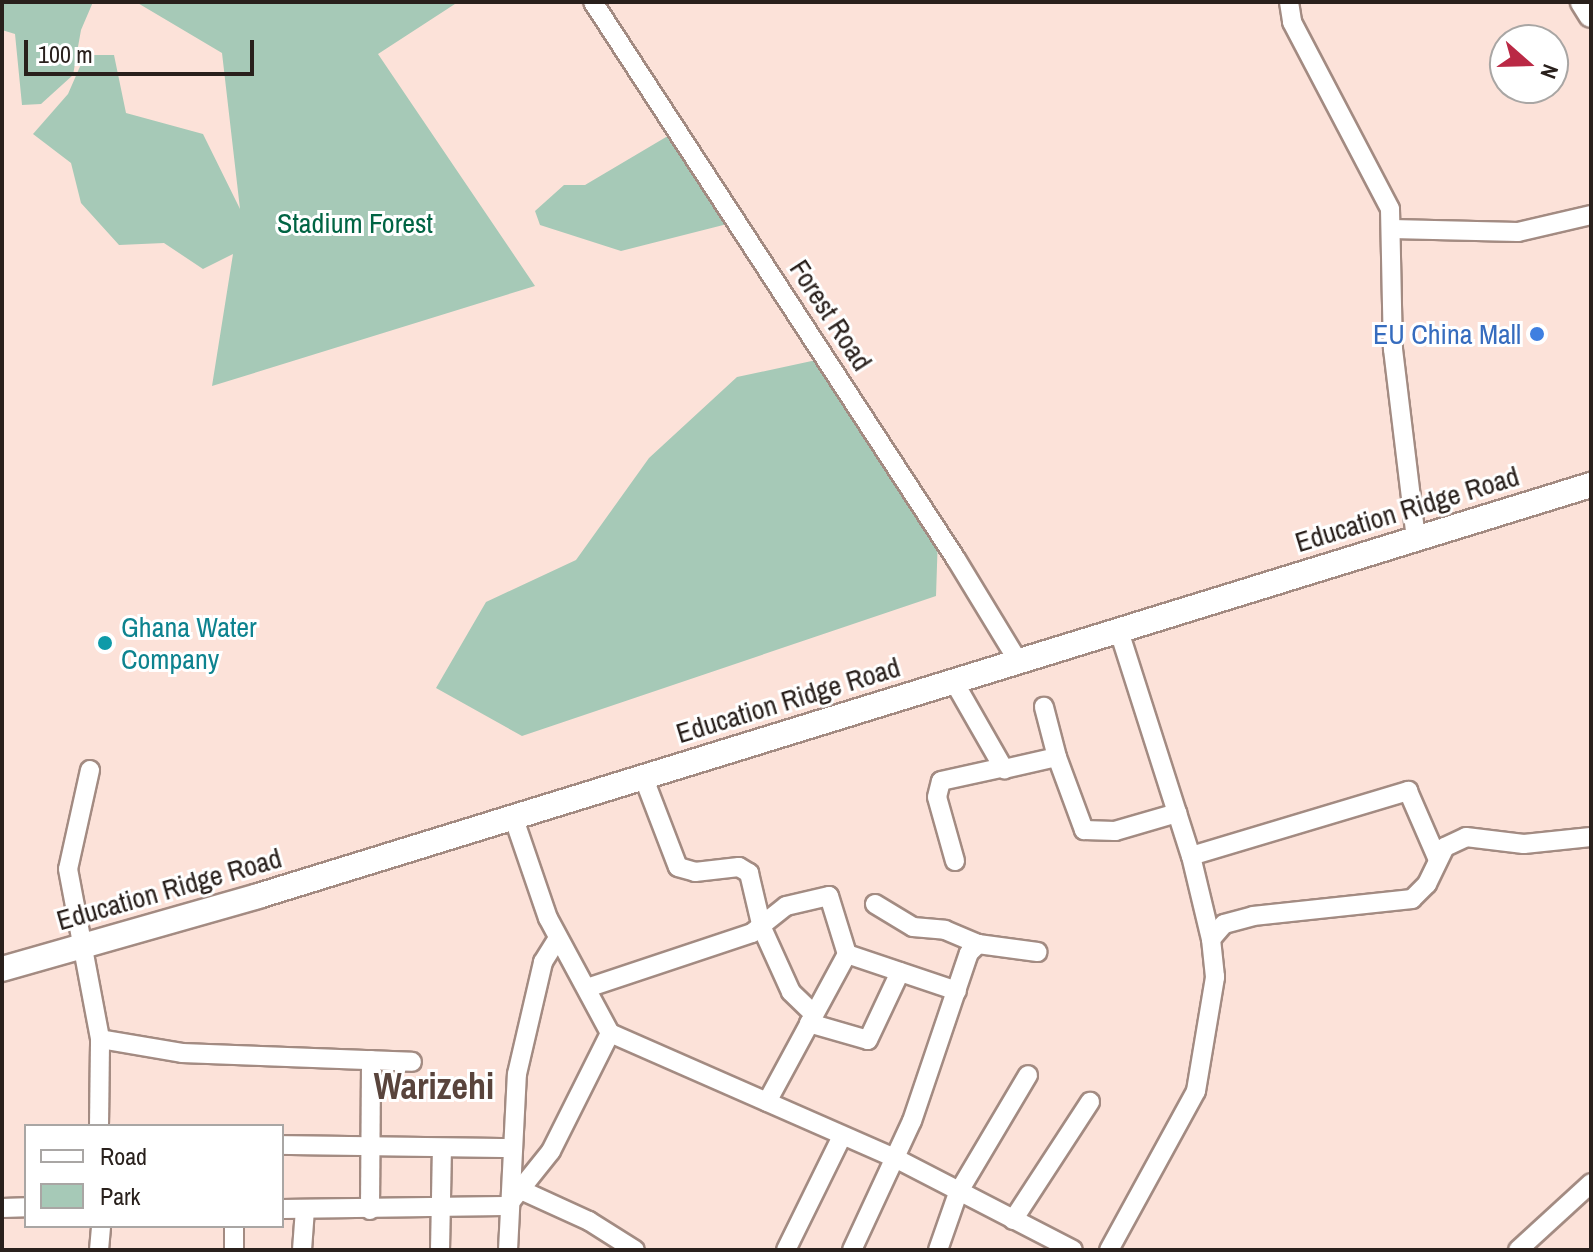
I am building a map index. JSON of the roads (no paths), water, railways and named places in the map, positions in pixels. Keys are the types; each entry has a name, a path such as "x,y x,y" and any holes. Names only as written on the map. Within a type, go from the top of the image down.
{"street":[{"name":"Forest Road","path":"593,2 949,547 1018,661"},
{"path":"1289,2 1292,22 1390,209 1393,349 1416,539"},
{"path":"1583,2 1591,15"},
{"path":"1392,229 1518,232 1591,215"},
{"name":"Education Ridge Road","path":"2,969 513,816 1591,485"},
{"path":"1109,1250 1196,1091 1215,977 1211,939 1191,856 1119,631"},
{"path":"953,680 983,725 1000,768"},
{"path":"1044,707 1057,757 1084,830 1115,831 1177,813"},
{"path":"955,861 937,797 941,781 1057,757"},
{"path":"90,770 68,869 100,1039 99,1124"},
{"path":"643,776 678,867 695,872 739,867 746,871 762,928 791,992 811,1018 868,1040 900,972"},
{"path":"1191,856 1408,791 1438,860"},
{"path":"513,816 558,938 610,1033 895,1158 1073,1250"},
{"path":"1211,939 1224,924 1253,916 1412,899 1427,884 1445,847 1466,837 1524,844 1591,837"},
{"path":"587,988 762,928 786,906 829,896 847,954 767,1102"},
{"path":"875,904 913,927 945,930 978,944 1037,952"},
{"path":"508,1250 507,1206 517,1074 543,962 558,938"},
{"path":"852,1250 895,1158 969,953 978,944"},
{"path":"847,954 957,991"},
{"path":"284,1209 507,1206 551,1151 610,1033"},
{"path":"100,1039 182,1053 412,1062"},
{"path":"370,1210 371,1060"},
{"path":"938,1250 958,1193 1028,1075"},
{"path":"1013,1220 1090,1102"},
{"path":"786,1250 842,1136"},
{"path":"284,1145 442,1150 511,1148"},
{"path":"440,1250 442,1150"},
{"path":"1518,1250 1591,1183"},
{"path":"521,1190 589,1221 635,1250"},
{"path":"2,1208 24,1207"},
{"path":"302,1250 305,1209"},
{"path":"99,1250 101,1228"},
{"path":"234,1228 234,1250"}],"place":[{"name":"EU China Mall","path":"1537,334"},
{"name":"Ghana Water Company","path":"105,643"}],"district":[{"name":"Warizehi","path":"434,1087"}],"park label":[{"name":"Stadium Forest","path":"355,223"}]}
